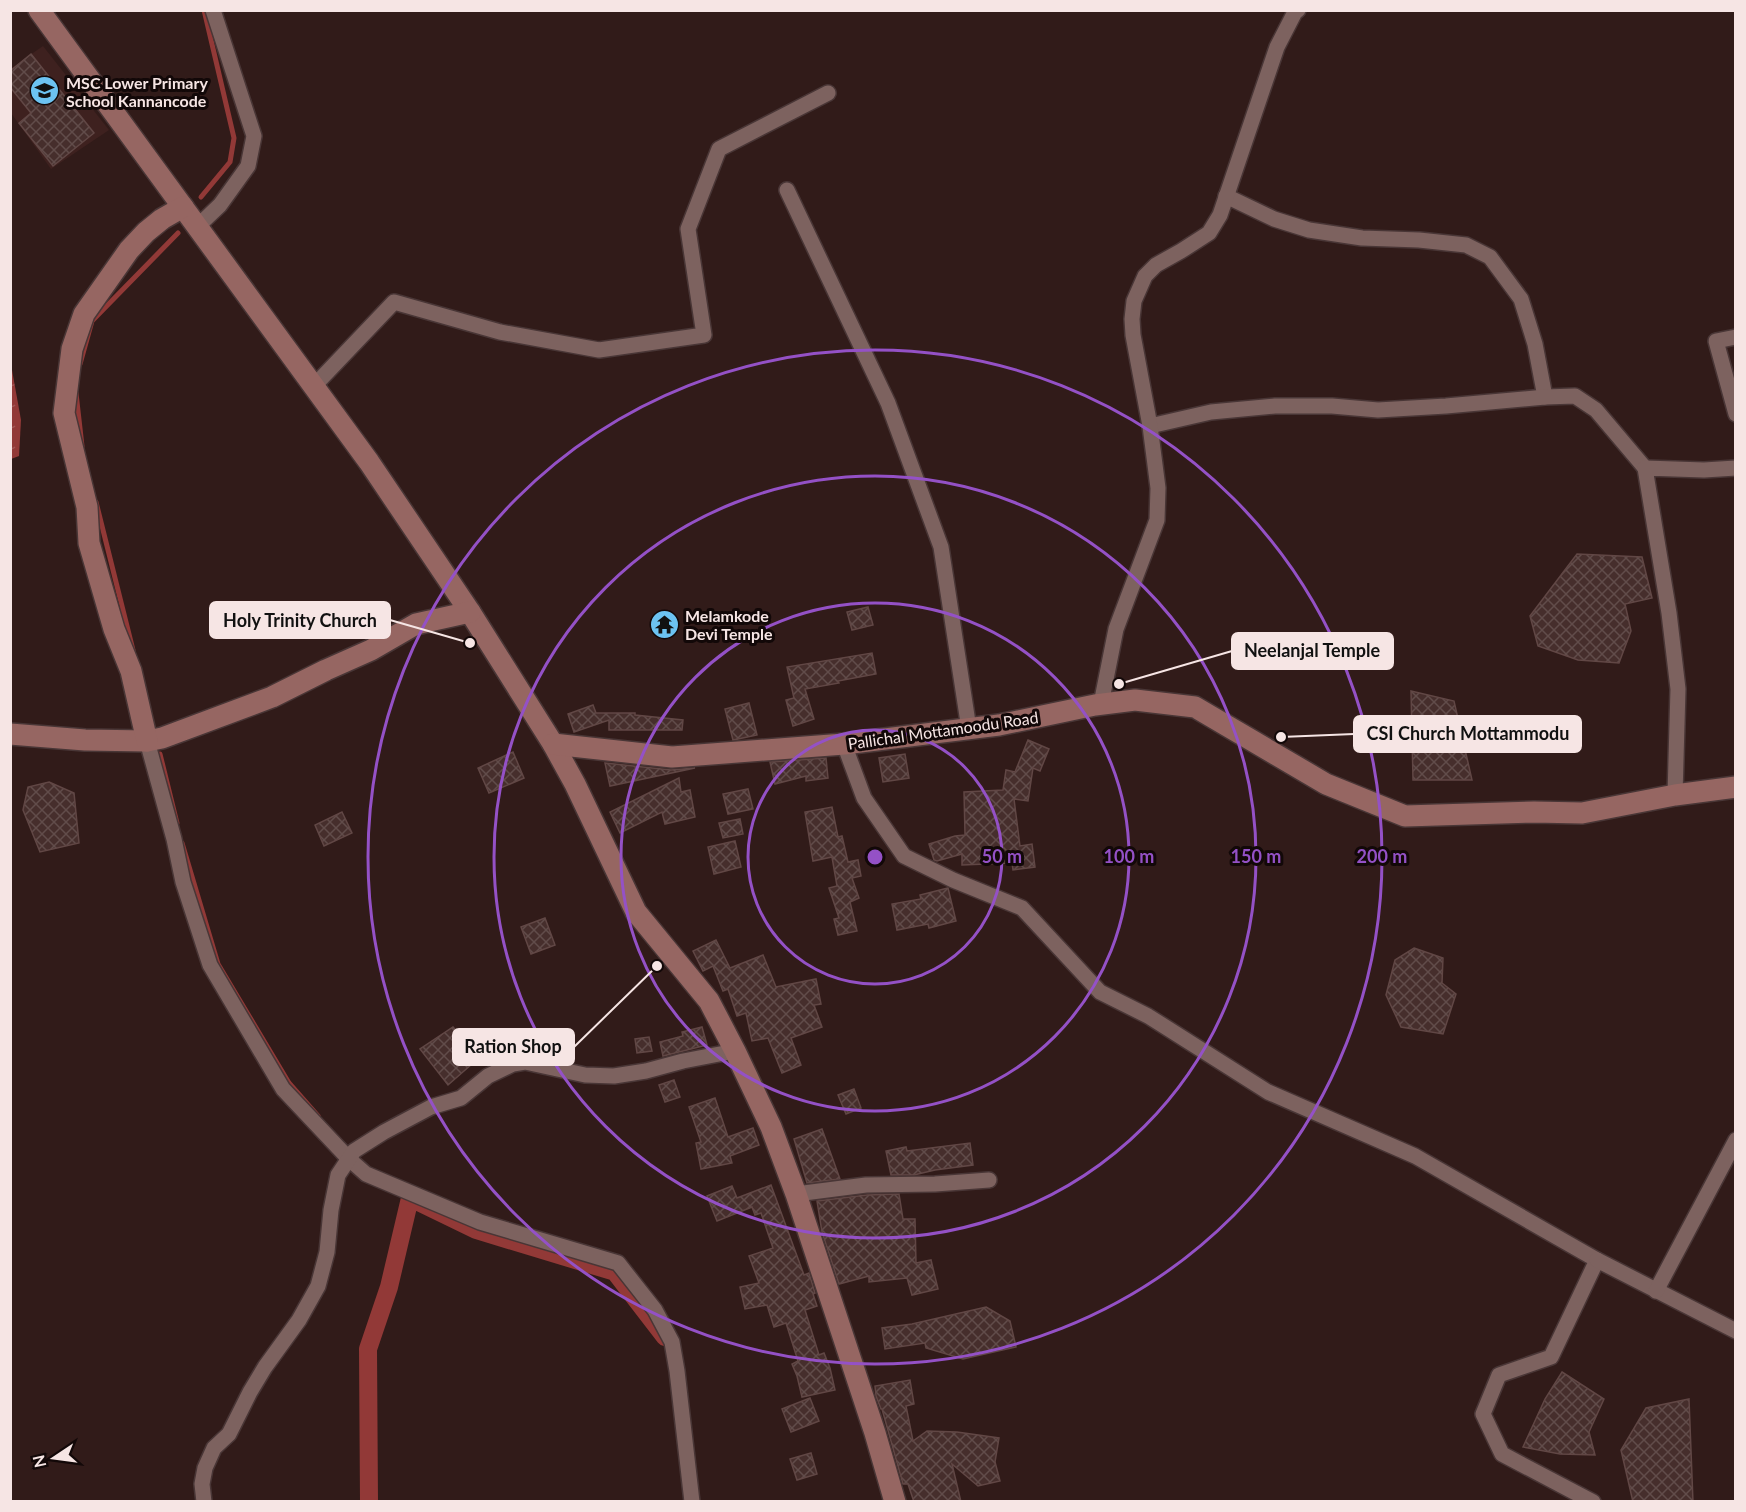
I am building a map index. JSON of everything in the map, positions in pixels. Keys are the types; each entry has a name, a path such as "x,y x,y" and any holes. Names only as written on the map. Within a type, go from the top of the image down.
{"street":[{"path":"39,10 369,462 470,612 553,744 575,784 636,912 709,1001 771,1127 796,1194 875,1433 895,1502"},
{"path":"198,227 220,205 248,166 254,136 213,10"},
{"path":"1101,704 1116,629 1157,520 1158,488 1150,426 1133,336 1134,301 1145,276 1156,265 1209,232 1220,214 1277,46 1298,10"},
{"path":"314,386 394,302 500,332 599,350 704,335 688,230 719,149 828,93"},
{"path":"788,190 888,403 941,547 969,729"},
{"path":"1226,196 1274,219 1309,230 1362,238 1419,240 1466,245 1490,257 1521,299 1535,344 1545,397"},
{"path":"183,207 162,219 129,250 84,314 72,349 64,413 87,507 89,543 114,629 130,671 183,882 210,965 283,1089 366,1174 480,1222 618,1263 655,1310 672,1342 692,1502"},
{"path":"1736,337 1716,341 1736,414"},
{"path":"1150,426 1211,412 1275,406 1332,406 1378,410 1575,396 1596,410 1645,468 1670,613 1678,689 1675,795"},
{"path":"1645,468 1704,470 1736,468"},
{"path":"10,734 85,740 147,741 162,738 272,697 371,650 416,624 470,612"},
{"name":"Pallichal Mottamoodu Road","path":"553,744 672,757 844,744 999,725 1101,704 1135,700 1195,707 1326,784 1405,816 1534,812 1582,813 1675,795 1736,787"},
{"path":"844,744 864,798 904,856 953,880 1022,908 1100,992 1148,1016 1268,1092 1415,1156 1597,1260 1736,1331"},
{"path":"204,1502 202,1484 205,1467 214,1448 228,1434 250,1392 299,1320 318,1286 327,1252 331,1210 338,1174 354,1151 430,1107 461,1098 488,1076 513,1064 525,1062 585,1075 614,1076 735,1051"},
{"path":"1656,1291 1736,1140"},
{"path":"796,1194 866,1185 935,1184 989,1180"},
{"path":"1593,1502 1502,1454 1483,1414 1499,1375 1551,1357 1597,1260"}],"shaded area":[{"name":"MSC Lower Primary School Kannancode","path":"43,46 109,130 51,169 11,113 10,69"}],"water":[{"path":"10,359 21,420 19,456 11,459"}],"building":[{"name":"MSC Lower Primary School Kannancode","path":"31,54 94,133 53,166 19,123 31,113 10,87 10,71"},
{"path":"1577,554 1642,557 1652,598 1625,604 1631,631 1619,663 1578,660 1538,646 1530,616"},
{"path":"868,607 873,625 852,630 847,612"},
{"path":"872,653 876,674 805,689 814,719 793,726 786,700 794,698 787,667"},
{"path":"1411,691 1454,701 1472,780 1413,780"},
{"path":"749,703 757,735 733,740 725,709"},
{"path":"593,705 596,713 635,713 635,715 683,720 682,730 609,730 609,720 574,732 568,714"},
{"path":"1028,740 1049,749 1040,771 1033,768 1028,801 1014,799 1020,846 1032,844 1035,867 1013,870 1012,863 962,865 962,854 934,860 929,844 965,835 964,792 1003,790 1006,770 1015,772"},
{"path":"513,752 524,778 489,793 478,768"},
{"path":"905,754 909,778 883,782 879,758"},
{"path":"826,758 828,778 806,781 806,776 775,784 770,762"},
{"path":"605,763 671,770 695,768 610,786"},
{"path":"679,778 681,792 690,790 695,817 665,824 662,812 620,833 610,812"},
{"path":"49,782 74,793 79,843 40,852 23,810 28,787"},
{"path":"748,789 753,809 728,814 723,794"},
{"path":"832,807 838,837 842,836 848,862 858,860 861,876 852,878 859,898 850,902 857,931 838,935 834,919 839,918 829,888 837,886 832,857 813,861 805,812"},
{"path":"342,812 352,833 324,846 315,825"},
{"path":"740,819 743,834 723,838 719,823"},
{"path":"735,841 741,867 714,874 708,847"},
{"path":"948,888 956,921 929,928 928,924 897,930 892,904 921,899 920,895"},
{"path":"545,918 555,945 531,954 521,927"},
{"path":"716,940 730,968 763,955 776,987 816,979 821,1004 814,1005 822,1027 791,1038 801,1065 782,1073 768,1038 752,1041 746,1013 737,1016 728,989 723,991 713,966 703,971 693,951"},
{"path":"1414,948 1443,958 1442,983 1456,994 1443,1034 1401,1027 1386,995 1395,960"},
{"path":"453,1027 480,1057 448,1085 420,1049"},
{"path":"702,1027 707,1045 663,1056 660,1042 683,1036 682,1032"},
{"path":"649,1037 652,1051 637,1053 635,1039"},
{"path":"674,1080 680,1097 665,1102 659,1085"},
{"path":"854,1089 861,1108 846,1114 838,1095"},
{"path":"715,1098 728,1137 753,1128 759,1145 730,1156 732,1163 701,1169 696,1143 701,1142 689,1107"},
{"path":"822,1129 840,1179 807,1183 794,1139"},
{"path":"970,1143 973,1165 914,1175 891,1175 886,1151 906,1147 907,1151"},
{"path":"771,1185 804,1275 809,1273 817,1306 805,1310 819,1355 824,1353 830,1368 835,1390 802,1397 792,1364 798,1361 786,1323 774,1327 767,1305 745,1309 740,1287 759,1283 749,1256 773,1248 761,1213 755,1215 752,1207 717,1221 707,1196 732,1186 737,1198"},
{"path":"899,1194 903,1219 915,1219 916,1263 931,1260 938,1289 912,1295 907,1278 869,1282 869,1276 839,1284 822,1232 817,1201"},
{"path":"986,1307 1010,1321 1016,1347 963,1359 926,1348 925,1343 885,1349 882,1328 912,1324"},
{"path":"1562,1372 1604,1399 1589,1432 1595,1455 1560,1454 1523,1447 1545,1399"},
{"path":"910,1380 914,1404 906,1406 913,1441 927,1431 957,1432 999,1438 995,1462 1000,1481 978,1486 952,1464 961,1502 914,1502 908,1484 903,1484 875,1386"},
{"path":"810,1398 819,1421 791,1432 782,1409"},
{"path":"1689,1399 1693,1502 1633,1502 1621,1450 1646,1408"},
{"path":"811,1453 817,1474 797,1480 790,1459"}],"waterway":[{"path":"201,197 230,162 234,138 204,10"},
{"path":"80,364 92,321 178,233"},
{"path":"76,393 82,446"},
{"path":"96,502 133,650"},
{"path":"160,754 177,823"},
{"path":"182,843 218,964 289,1083 318,1116"},
{"path":"369,1502 368,1349 389,1287 410,1198 476,1230 615,1272 665,1337"}],"place":[{"name":"MSC Lower Primary School Kannancode","path":"45,91"},
{"name":"Melamkode Devi Temple","path":"664,624"},
{"name":"Holy Trinity Church","path":"470,643"},
{"name":"Neelanjal Temple","path":"1119,684"},
{"name":"CSI Church Mottammodu","path":"1281,737"},
{"name":"Ration Shop","path":"657,966"}]}
